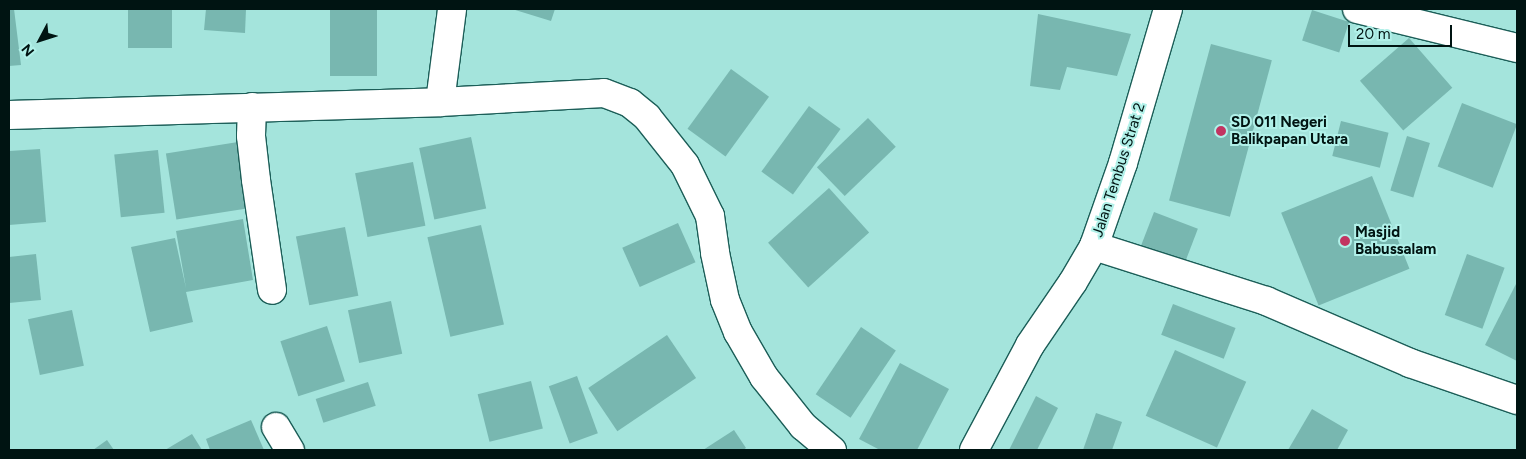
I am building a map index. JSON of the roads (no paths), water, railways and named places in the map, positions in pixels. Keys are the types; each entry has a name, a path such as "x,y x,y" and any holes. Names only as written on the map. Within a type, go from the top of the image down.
{"street":[{"path":"440,102 452,9"},
{"name":"Jalan Tembus Strat 2","path":"974,450 1030,344 1094,246 1118,180 1168,9"},
{"path":"1357,9 1517,48"},
{"path":"9,115 440,102 604,93 630,103 647,118 685,165 710,216 715,253 725,300 738,332 764,377 803,426 832,450"},
{"path":"252,107 251,136 272,290"},
{"path":"1094,246 1266,301 1410,364 1517,400"},
{"path":"276,427 290,450"}],"place":[{"name":"SD 011 Negeri Balikpapan Utara","path":"1221,131"},
{"name":"Masjid Babussalam","path":"1345,241"}]}
